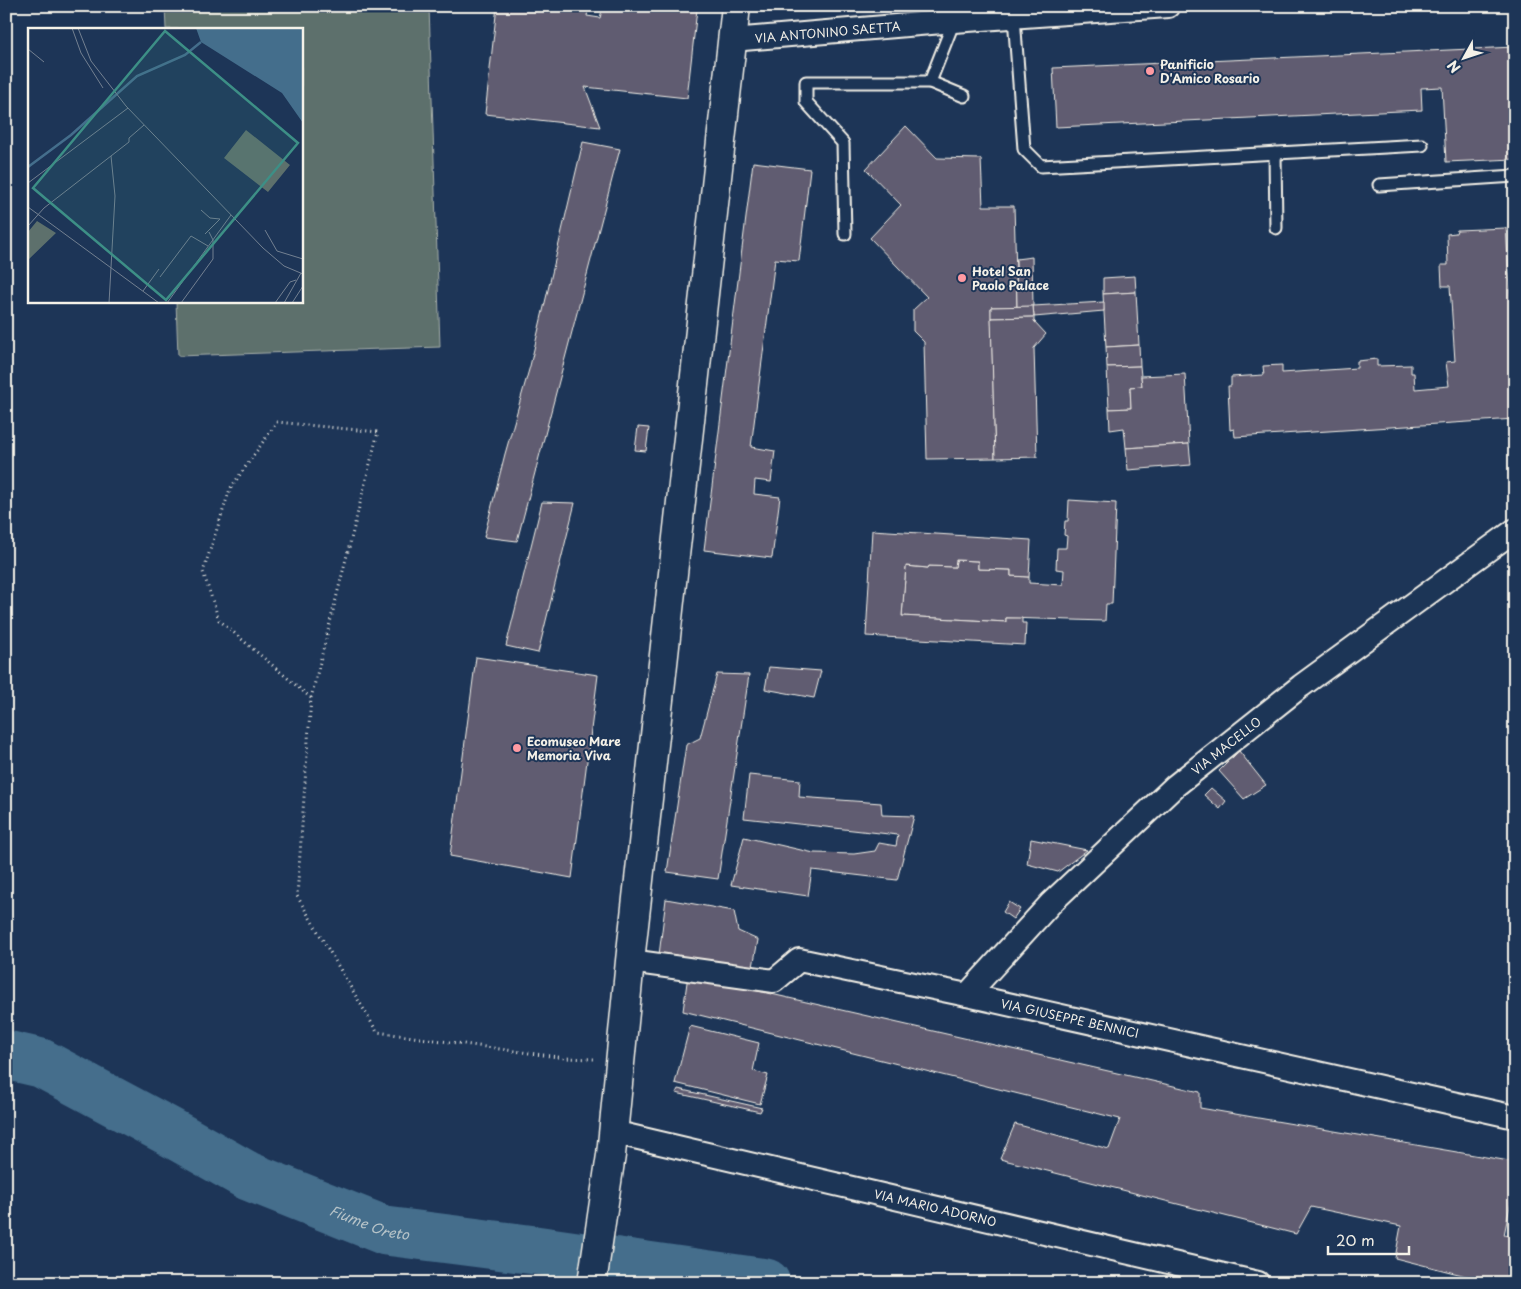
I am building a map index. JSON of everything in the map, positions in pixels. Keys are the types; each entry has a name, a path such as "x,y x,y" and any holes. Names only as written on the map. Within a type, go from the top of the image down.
{"main road":[{"path":"592,1283 612,1144 630,961 736,6"}],"street":[{"name":"VIA ANTONINO SAETTA","path":"732,40 961,13 1014,17 1168,6"},
{"name":"VIA MACELLO","path":"968,995 1051,904 1175,786 1301,686 1515,530"},
{"name":"VIA GIUSEPPE BENNICI","path":"630,961 774,981 799,960 968,995 1515,1117"},
{"name":"VIA MARIO ADORNO","path":"612,1144 1258,1283"}],"lane":[{"path":"930,82 961,13"},
{"path":"1014,17 1024,149 1041,166 1422,145"},
{"path":"845,234 843,143 806,102 806,82 930,82 964,96"},
{"path":"1275,153 1276,228"},
{"path":"1379,185 1515,176"}],"path":[{"path":"311,698 219,620 203,572 230,489 277,422 378,432 311,698 297,896 378,1032 565,1058 620,1060"}],"shaded area":[{"path":"165,6 429,6 440,347 178,356 176,302 302,302 302,28 166,28"}],"building":[{"path":"497,6 589,6 587,16 600,18 603,6 688,6 697,9 687,98 585,87 600,127 485,114"},
{"path":"775,6 817,6 817,9 775,12"},
{"path":"1515,47 1515,159 1446,162 1442,87 1421,88 1422,110 1056,127 1053,68"},
{"name":"Hotel San Paolo Palace","path":"906,126 937,158 981,159 983,206 1014,206 1017,307 991,307 995,458 927,459 924,342 913,331 913,310 927,297 870,238 901,205 866,169"},
{"path":"583,142 620,149 517,541 484,537 530,366"},
{"path":"753,162 810,169 799,261 775,259 751,447 775,451 771,482 755,480 754,494 780,497 772,558 704,550"},
{"path":"1506,228 1515,364 1515,419 1235,437 1234,429 1230,430 1228,386 1231,386 1231,377 1264,375 1263,366 1282,365 1282,373 1357,368 1357,361 1377,359 1377,366 1411,365 1411,373 1414,373 1415,389 1449,386 1446,362 1455,361 1450,286 1442,286 1441,265 1448,265 1447,234 1456,233 1457,230"},
{"path":"1032,257 1033,306 1017,307 1016,259"},
{"path":"1135,276 1136,292 1103,294 1103,278"},
{"path":"1136,292 1139,345 1106,347 1103,294"},
{"path":"1104,302 1104,311 1034,317 1033,306"},
{"path":"1033,306 1034,317 991,318 991,307"},
{"path":"1034,317 1034,321 1046,334 1034,348 1037,457 995,458 991,318"},
{"path":"1139,345 1140,366 1107,367 1106,347"},
{"path":"1140,366 1142,386 1130,387 1131,408 1109,409 1107,367"},
{"path":"1185,374 1189,444 1126,448 1124,428 1110,430 1109,409 1131,408 1130,387 1142,386 1141,376"},
{"path":"638,427 649,428 646,451 635,450"},
{"path":"1189,444 1191,465 1128,470 1126,448"},
{"path":"1069,500 1116,503 1112,604 1106,604 1105,621 1006,618 1006,622 902,616 906,566 928,568 929,566 955,567 956,560 978,561 978,569 1011,570 1011,576 1029,577 1029,583 1063,585 1064,570 1056,569 1057,548 1066,548 1067,536 1064,535 1065,521 1068,521"},
{"path":"542,502 575,503 538,653 506,646"},
{"path":"872,530 1031,540 1029,577 1011,576 1011,570 978,569 978,561 956,560 955,567 929,566 928,568 906,566 902,616 1006,622 1006,618 1022,618 1022,623 1026,623 1025,645 866,636"},
{"path":"476,657 598,675 572,878 450,856"},
{"path":"769,667 821,671 814,698 765,689"},
{"path":"717,674 749,675 718,879 667,872 686,745 700,738"},
{"path":"1239,751 1266,785 1244,799 1219,771"},
{"path":"749,775 800,780 799,797 881,803 882,815 914,816 897,880 812,870 808,896 731,885 744,837 814,853 854,854 875,851 879,843 896,846 898,835 744,818"},
{"path":"1211,788 1226,801 1220,809 1204,795"},
{"path":"1031,839 1087,850 1058,872 1027,864"},
{"path":"666,899 734,911 738,931 758,940 752,972 659,955"},
{"path":"1009,902 1020,909 1013,919 1003,912"},
{"path":"688,975 1200,1092 1200,1108 1515,1162 1515,1182 1504,1235 1515,1237 1515,1283 1494,1283 1395,1258 1401,1226 1311,1207 1296,1234 1000,1159 1015,1124 1109,1149 1120,1119 683,1011"},
{"path":"690,1026 759,1043 753,1071 768,1075 760,1104 675,1083"},
{"path":"678,1089 762,1108 760,1112 676,1093"}],"waterway":[{"name":"Fiume Oreto","path":"6,1055 41,1063 248,1176 386,1231 766,1283"}],"place":[{"name":"Panificio D'Amico Rosario","path":"1150,71"},
{"name":"Hotel San Paolo Palace","path":"962,278"},
{"name":"Ecomuseo Mare Memoria Viva","path":"517,748"}]}
